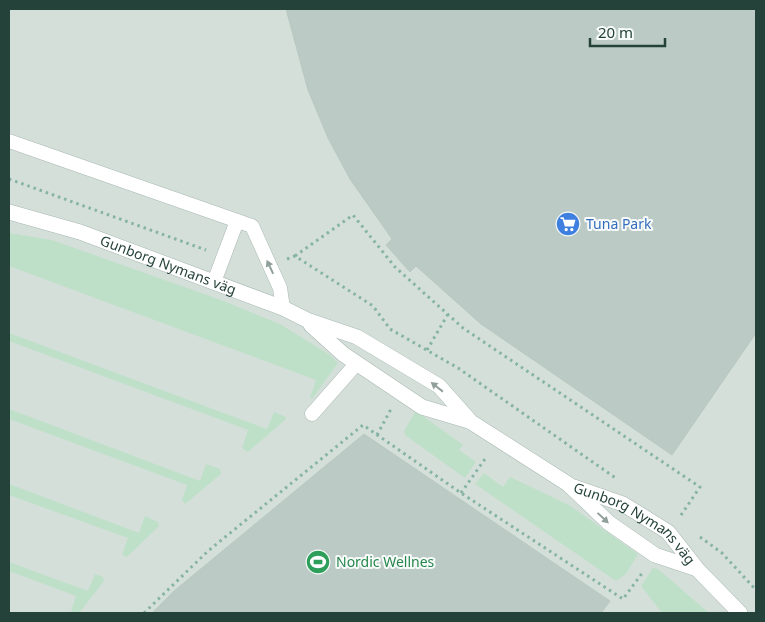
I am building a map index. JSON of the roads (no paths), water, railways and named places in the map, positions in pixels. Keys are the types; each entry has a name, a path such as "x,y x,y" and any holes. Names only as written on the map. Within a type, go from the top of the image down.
{"street":[{"name":"Gunborg Nymans väg","path":"9,212 26,215 80,232 283,308 307,320 357,337 439,386 471,422"},
{"name":"Gunborg Nymans väg","path":"9,218 26,215"},
{"name":"Gunborg Nymans väg","path":"307,320 343,354 422,407 471,422 568,484 609,523 655,555 697,569"},
{"name":"Gunborg Nymans väg","path":"568,484 623,504 668,532 697,569 740,613"}],"lane":[{"path":"9,141 252,226 280,288 283,308"},
{"path":"214,282 236,221"},
{"path":"312,414 358,363"}],"place":[{"name":"Tuna Park","path":"568,224"},
{"name":"Nordic Wellnes","path":"318,562"}]}
